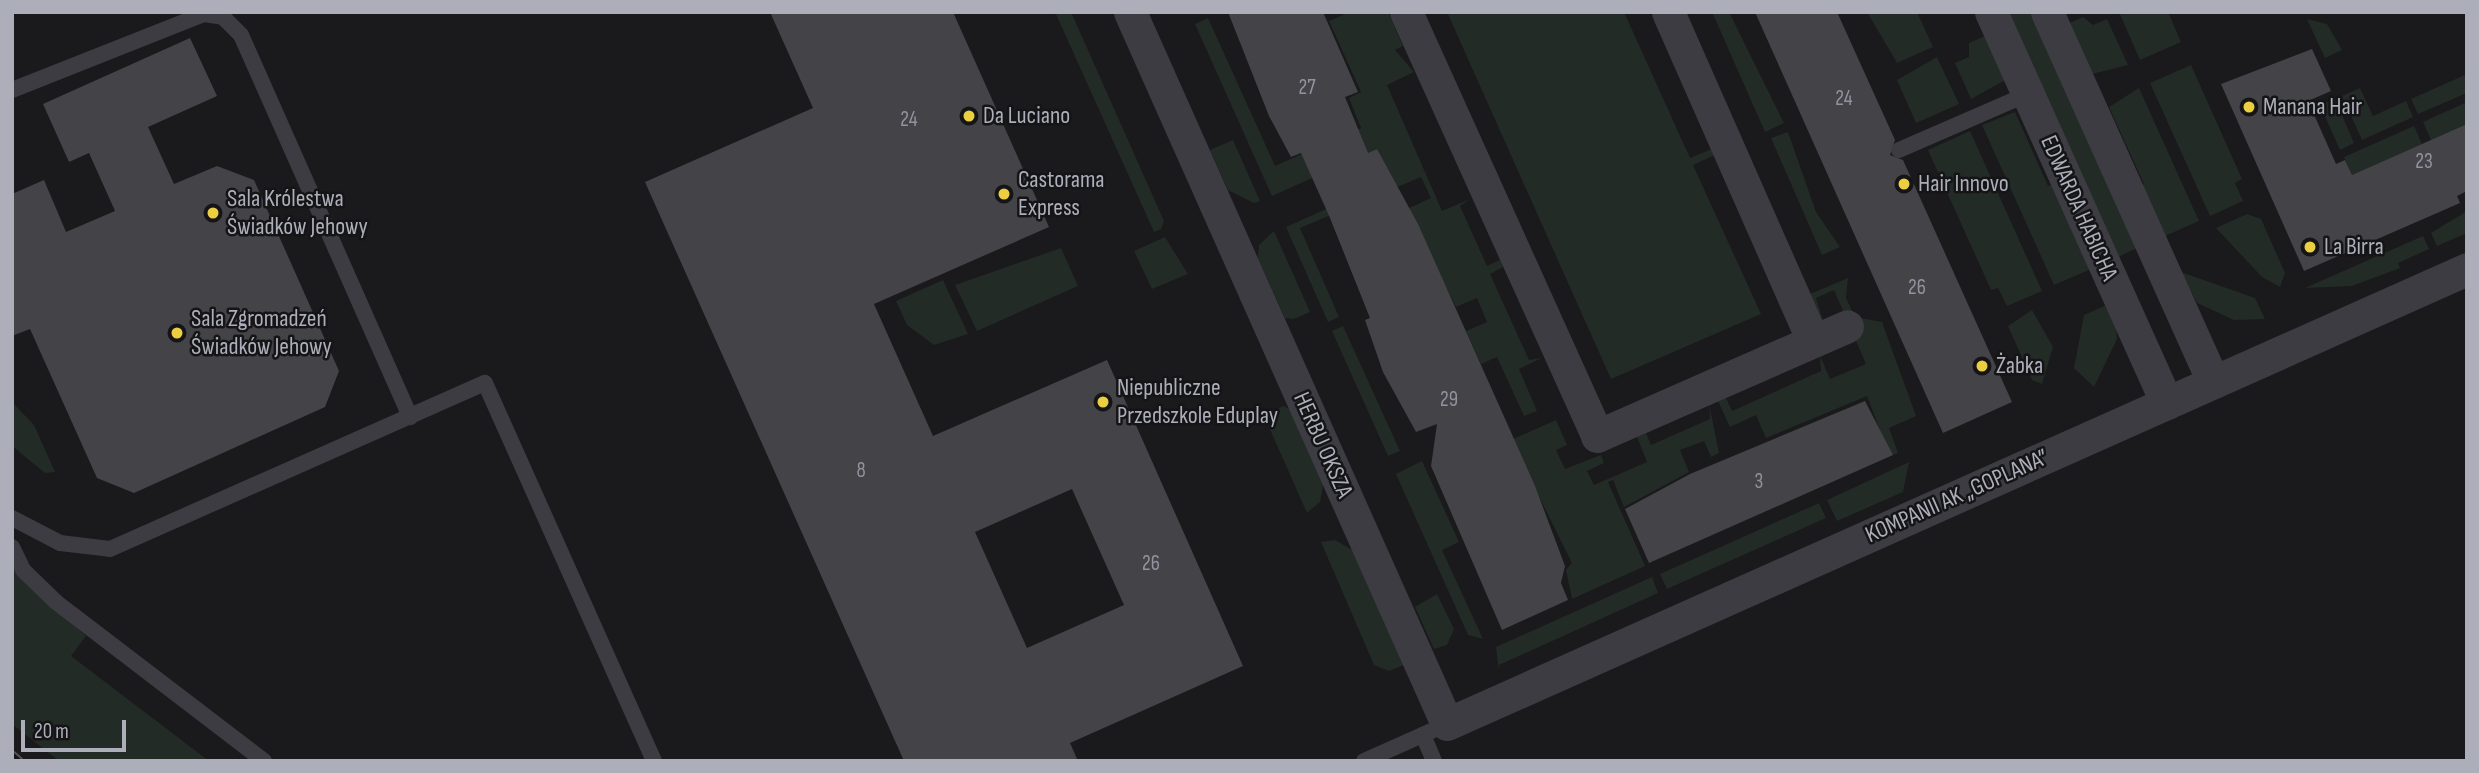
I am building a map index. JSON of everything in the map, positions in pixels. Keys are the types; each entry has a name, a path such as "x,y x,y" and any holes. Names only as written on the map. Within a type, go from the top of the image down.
{"street":[{"name":"HERBU OKSZA","path":"1130,12 1435,729"},
{"path":"1406,12 1597,436 1847,326"},
{"path":"1668,12 1813,340"},
{"name":"EDWARDA HABICHA","path":"1991,12 2166,403"},
{"name":"EDWARDA HABICHA","path":"2047,12 2213,382"},
{"name":"KOMPANII AK „GOPLANA”","path":"1435,729 2467,269"}],"lane":[{"path":"12,90 204,14 223,17 240,35 411,417"},
{"path":"1899,150 2028,94"},
{"path":"12,517 60,543 110,549 485,383 654,761"},
{"path":"12,547 23,570 55,602 264,761"},
{"path":"1364,761 1435,729"},
{"name":"HERBU OKSZA","path":"1434,761 1435,729"}],"shaded area":[{"path":"1055,12 1071,12 1164,221 1161,229 1154,232"},
{"path":"1350,12 1388,12 1403,46 1395,50 1414,72 1387,85 1442,211 1470,199 1460,206 1487,266 1500,260 1503,267 1490,274 1529,360 1542,358 1519,369 1537,411 1524,416 1497,357 1481,364 1466,331 1487,322 1477,298 1456,307 1407,209 1431,198 1421,177 1300,228 1339,317 1328,322 1286,227 1391,180 1377,149 1272,196 1195,24 1208,18 1275,166 1361,128 1349,98 1361,92 1329,21"},
{"path":"1447,12 1624,12 1690,158 1714,148 1717,154 1693,165 1761,314 1611,379"},
{"path":"1712,12 1729,12 1784,123 1765,132"},
{"path":"1867,12 1917,12 1933,47 1897,63"},
{"path":"2006,12 2032,12 2137,248 2116,258"},
{"path":"2119,12 2168,12 2181,42 2140,60"},
{"path":"2083,17 2093,25 2107,19 2128,65 2088,75 2065,25"},
{"path":"2307,19 2327,24 2342,50 2325,58"},
{"path":"1987,35 2007,79 1971,99 1955,63 1969,57 1969,43"},
{"path":"1937,57 1959,104 1916,123 1897,80"},
{"path":"2191,65 2242,179 2235,183 2243,201 2210,216 2150,83"},
{"path":"2467,74 2467,93 2418,114 2411,99"},
{"path":"2139,88 2199,221 2156,240 2138,187 2144,184 2109,107"},
{"path":"2360,88 2373,116 2406,101 2413,117 2362,140 2342,96"},
{"path":"2335,99 2354,143 2340,150 2320,105"},
{"path":"2467,102 2467,124 2431,140 2423,122"},
{"path":"2015,112 2048,186 2054,184 2098,266 2054,285 1982,125"},
{"path":"2414,126 2422,144 2352,175 2344,157"},
{"path":"1970,131 2042,291 2007,306 1998,288 1991,290 1928,150"},
{"path":"1788,132 1816,212 1840,247 1822,255 1771,138"},
{"path":"1233,140 1260,201 1254,203 1228,190 1210,150"},
{"path":"2467,211 2467,233 2437,246 2431,233"},
{"path":"2247,214 2261,219 2285,273 2280,287 2262,277 2216,228"},
{"path":"1274,231 1310,312 1294,319 1285,318 1258,258 1259,245"},
{"path":"2423,236 2429,249 2398,263 2400,268 2352,286 2305,288"},
{"path":"1165,237 1188,274 1152,289 1134,251"},
{"path":"1061,248 1078,286 977,331 955,285"},
{"path":"2181,272 2255,298 2265,319 2234,320 2197,303"},
{"path":"1848,278 1846,298 1855,317 1882,322 1916,416 1889,428 1898,453 1890,456 1867,396 1766,438 1756,415 1730,427 1718,401 1726,398 1732,411 1821,371 1820,356 1830,379 1866,364 1834,290 1816,298 1824,324 1810,294"},
{"path":"943,280 968,334 934,345 907,325 896,301"},
{"path":"2114,302 2117,339 2094,387 2074,368 2084,315"},
{"path":"2032,310 2053,347 2042,384 2032,380 2008,326"},
{"path":"1343,326 1400,451 1388,456 1332,331"},
{"path":"12,402 34,425 55,472 45,473 12,446"},
{"path":"1709,404 1719,453 1711,457 1704,441 1680,450 1689,472 1624,507 1613,480 1608,482 1645,566 1572,599 1566,570 1572,563 1511,440 1556,420 1567,445 1556,450 1565,469 1601,455 1604,463 1587,471 1594,485 1647,462 1637,437 1646,433 1651,445 1710,419"},
{"path":"1283,406 1290,409 1323,485 1320,502 1307,513 1264,416"},
{"path":"1422,461 1459,542 1442,550 1483,639 1468,635 1396,474"},
{"path":"1909,462 1903,492 1837,521 1827,500"},
{"path":"1819,503 1826,518 1667,589 1660,574"},
{"path":"1335,540 1354,551 1404,665 1389,671 1374,665 1321,542"},
{"path":"12,568 86,636 71,656 209,761 59,761 12,724"},
{"path":"1652,577 1658,593 1499,665 1499,672 1496,647"},
{"path":"1437,594 1454,629 1447,645 1434,649 1415,607"}],"building":[{"path":"770,12 953,12 1049,227 874,304 933,436 1107,360 1243,666 1070,743 1078,761 904,761 645,182 813,108","holes":["1072,489 1124,605 1027,648 975,532"]},
{"path":"1228,12 1323,12 1358,92 1345,97 1368,153 1377,149 1418,224 1535,486 1565,566 1561,583 1568,600 1502,630 1431,466 1437,424 1416,432 1383,372 1365,320 1370,318 1330,218 1301,153 1291,157 1269,116"},
{"path":"1755,12 1837,12 1895,140 1890,155 1903,160 2012,402 1943,433"},
{"name":"Sala Zgromadzeń Świadków Jehowy","path":"190,38 217,96 148,127 174,184 217,166 254,180 339,371 325,407 134,493 97,478 30,329 12,336 12,194 44,180 66,232 115,211 89,153 69,162 43,104"},
{"path":"2312,49 2331,91 2308,101 2336,164 2345,160 2352,175 2467,124 2467,191 2457,196 2460,203 2304,271 2221,84"},
{"path":"1865,401 1893,455 1649,563 1625,509 1690,474"}],"railway":[{"path":"12,754 20,761"}],"place":[{"name":"Manana Hair","path":"2249,107"},
{"name":"Da Luciano","path":"969,116"},
{"name":"Hair Innovo","path":"1904,184"},
{"name":"Castorama Express","path":"1004,194"},
{"name":"Sala Królestwa Świadków Jehowy","path":"213,213"},
{"name":"La Birra","path":"2310,247"},
{"name":"Sala Zgromadzeń Świadków Jehowy","path":"177,333"},
{"name":"Żabka","path":"1982,366"},
{"name":"Niepubliczne Przedszkole Eduplay","path":"1103,402"}]}
